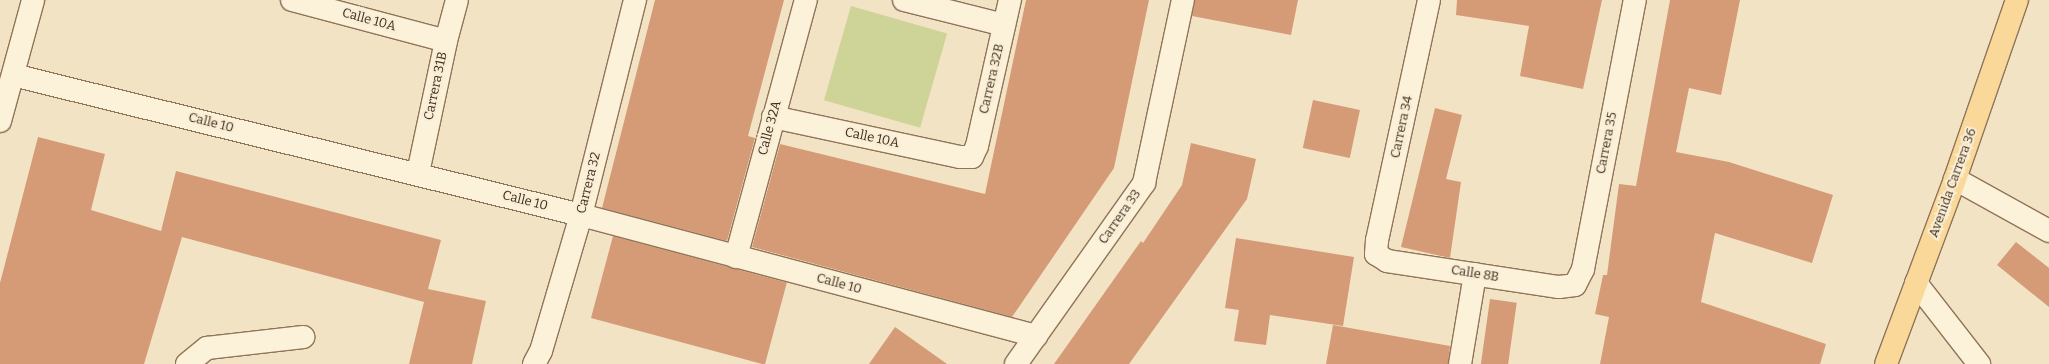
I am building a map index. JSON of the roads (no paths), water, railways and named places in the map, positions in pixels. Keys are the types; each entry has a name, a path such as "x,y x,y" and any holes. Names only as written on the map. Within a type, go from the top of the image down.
{"main road":[{"name":"Avenida Carrera 36","path":"1886,364 1955,179 2017,0"}],"street":[{"path":"0,122 33,0"},
{"name":"Calle 10A","path":"292,0 446,41"},
{"name":"Carrera 31B","path":"418,174 446,41 458,0"},
{"name":"Carrera 32","path":"534,364 541,352 581,215 635,0"},
{"name":"Calle 32A","path":"736,257 806,0"},
{"path":"904,0 1004,25"},
{"name":"Carrera 32B","path":"972,157 977,146 1010,0"},
{"name":"Carrera 33","path":"1016,364 1144,182 1183,0"},
{"name":"Carrera 34","path":"1376,254 1429,0"},
{"name":"Carrera 35","path":"1575,285 1583,269 1635,0"},
{"name":"Calle 10","path":"12,75 581,215 1036,336"},
{"name":"Calle 10A","path":"773,117 960,157 972,157"},
{"path":"1955,179 2049,231"},
{"name":"Calle 8B","path":"1376,254 1387,261 1560,287 1575,285"},
{"path":"1460,364 1475,274"},
{"path":"1916,283 1978,364"},
{"path":"187,364 207,348 303,337"}]}
